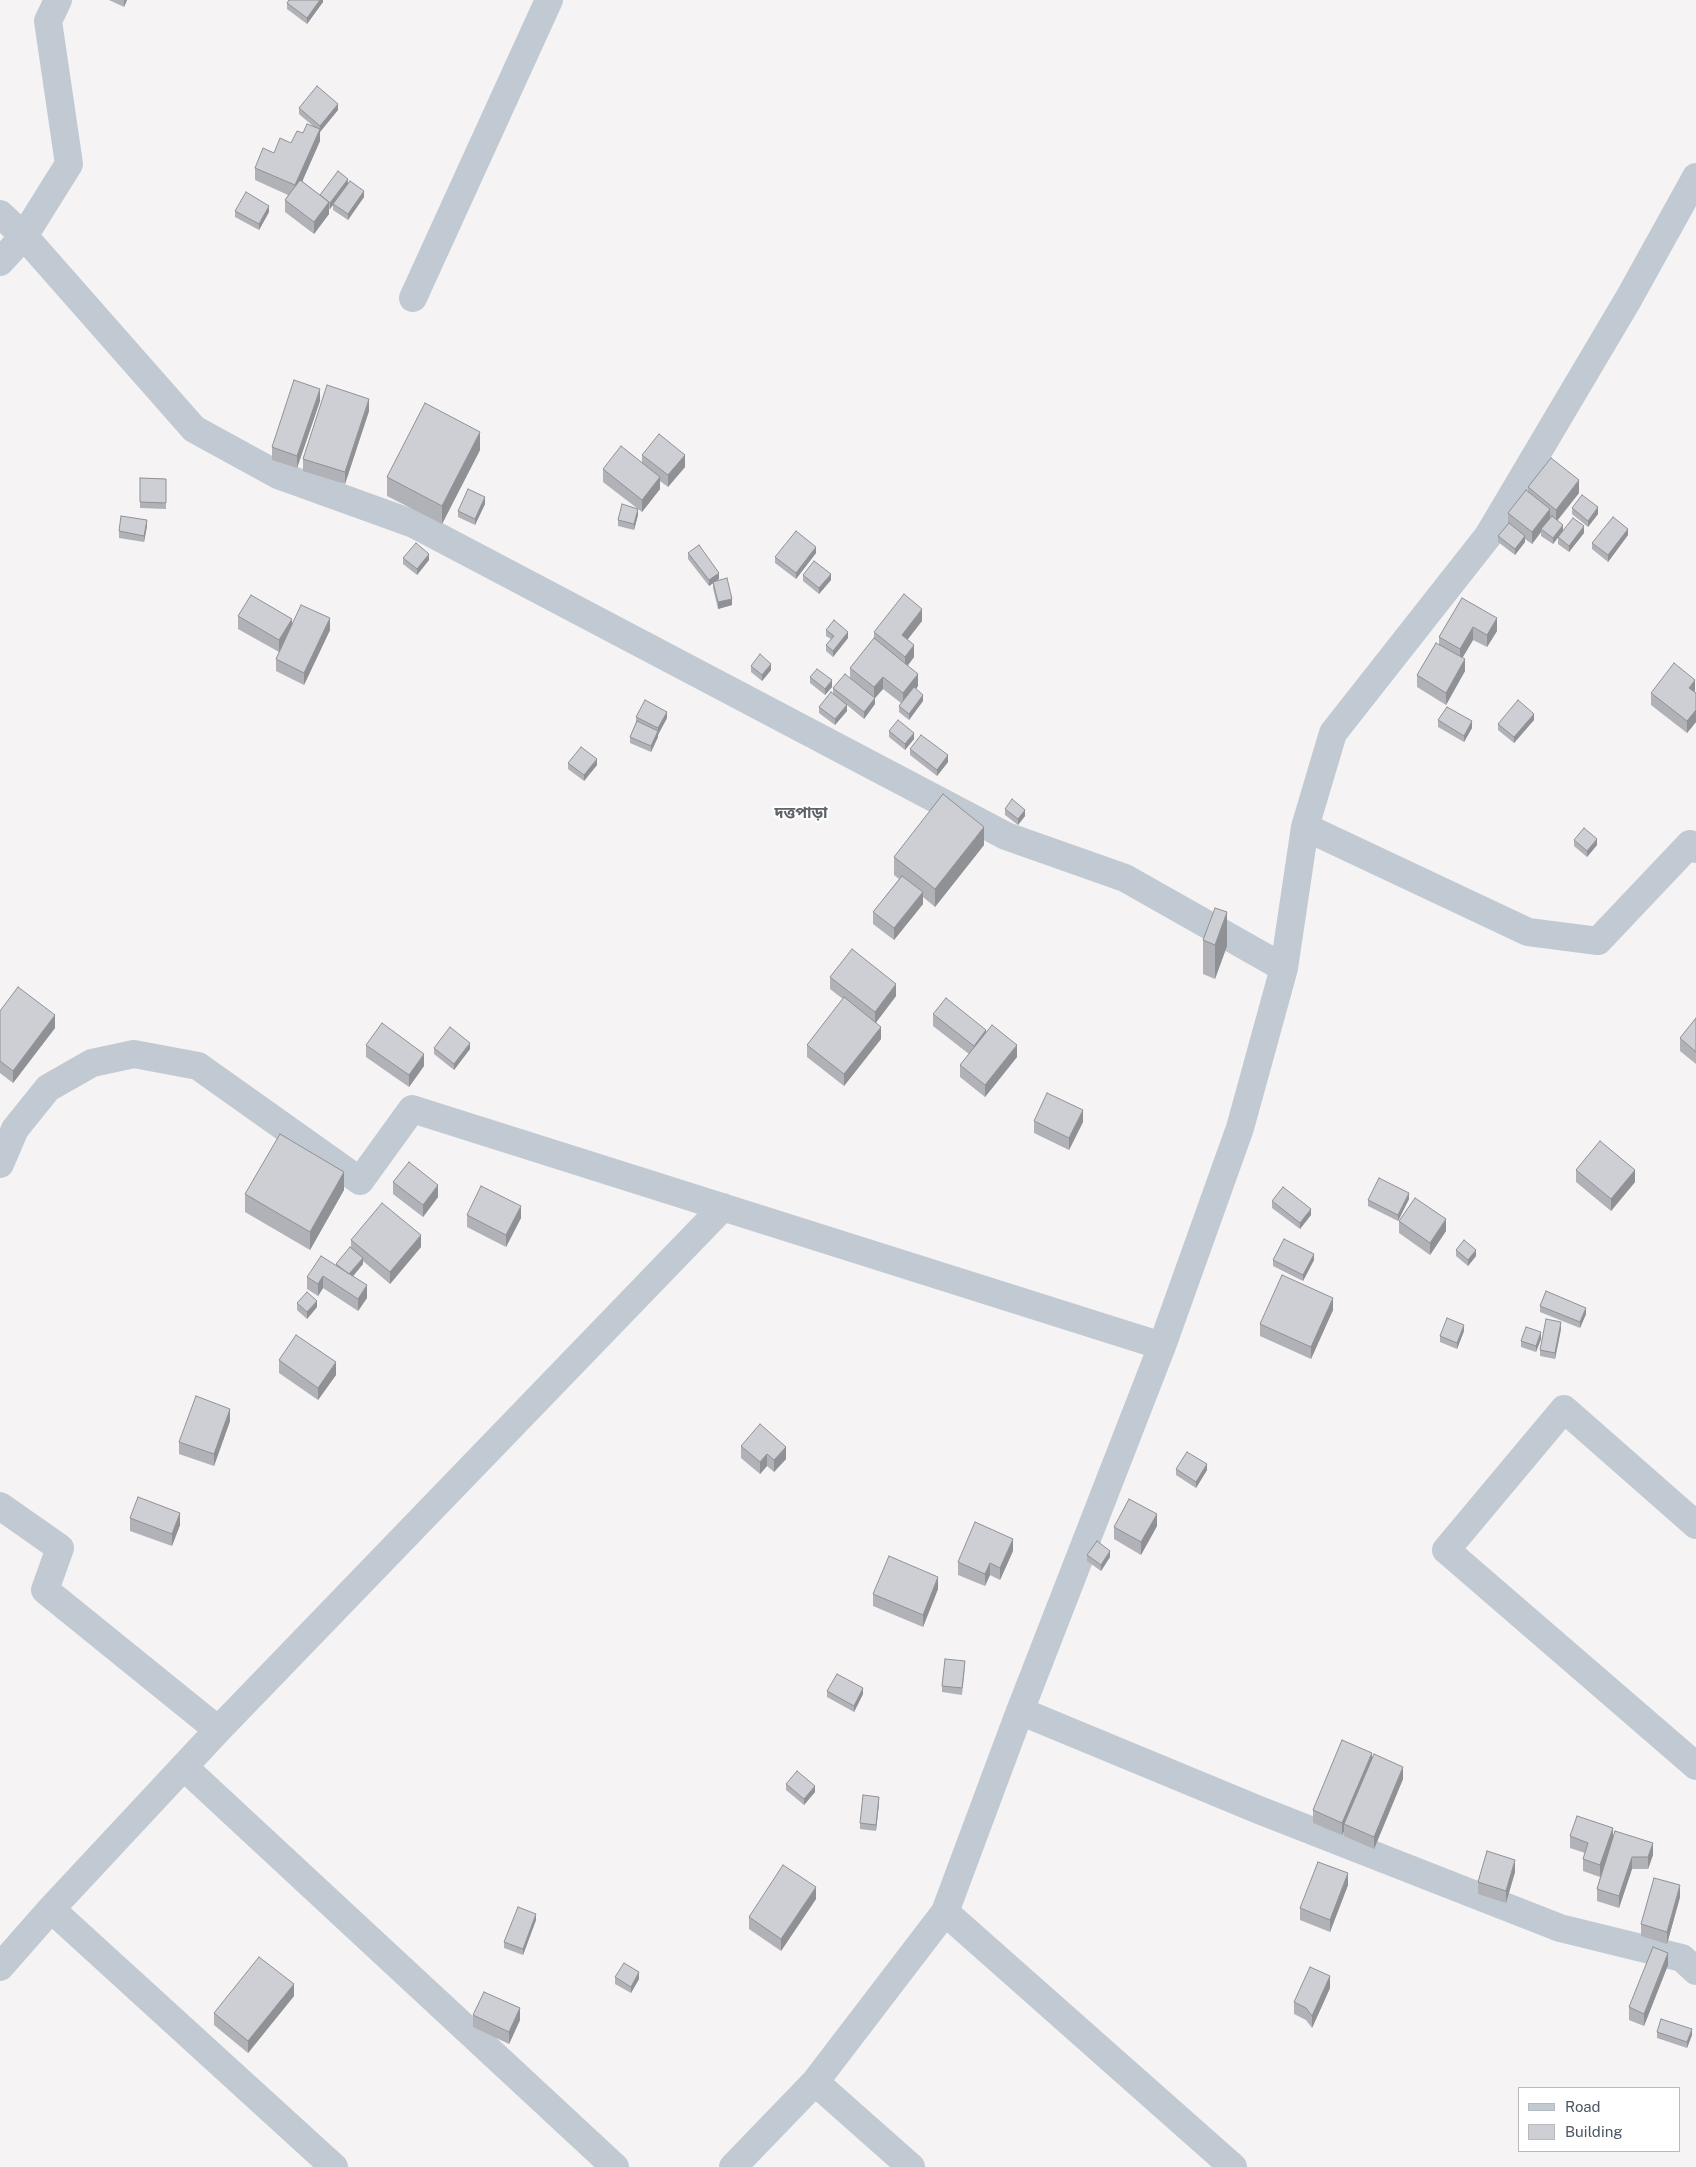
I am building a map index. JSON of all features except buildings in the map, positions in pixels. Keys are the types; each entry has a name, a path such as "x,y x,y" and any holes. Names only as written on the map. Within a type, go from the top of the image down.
{"street":[{"path":"0,262 24,236 69,164 48,21 58,0"},
{"path":"413,298 549,0"},
{"path":"733,2167 815,2082 946,1912 1020,1711 1162,1346 1240,1128 1284,968 1305,827 1334,733 1488,536 1629,298 1696,177"},
{"path":"0,214 24,236 194,429 278,475 414,524 1006,836 1124,878 1284,968"},
{"path":"1305,827 1528,932 1598,941 1694,845"},
{"path":"0,1164 15,1129 48,1088 92,1063 134,1054 198,1066 360,1182 412,1109 1162,1346"},
{"path":"0,1967 51,1909 218,1730 723,1207"},
{"path":"1696,1525 1564,1409 1446,1550 1696,1766"},
{"path":"0,1506 60,1548 45,1590 218,1730"},
{"path":"1020,1711 1259,1810 1560,1928 1682,1958 1696,1971"},
{"path":"184,1767 615,2167"},
{"path":"51,1909 334,2167"},
{"path":"946,1912 1233,2167"},
{"path":"815,2082 911,2167"}],"district":[{"name":"দত্তপাড়া","path":"801,813"}]}
